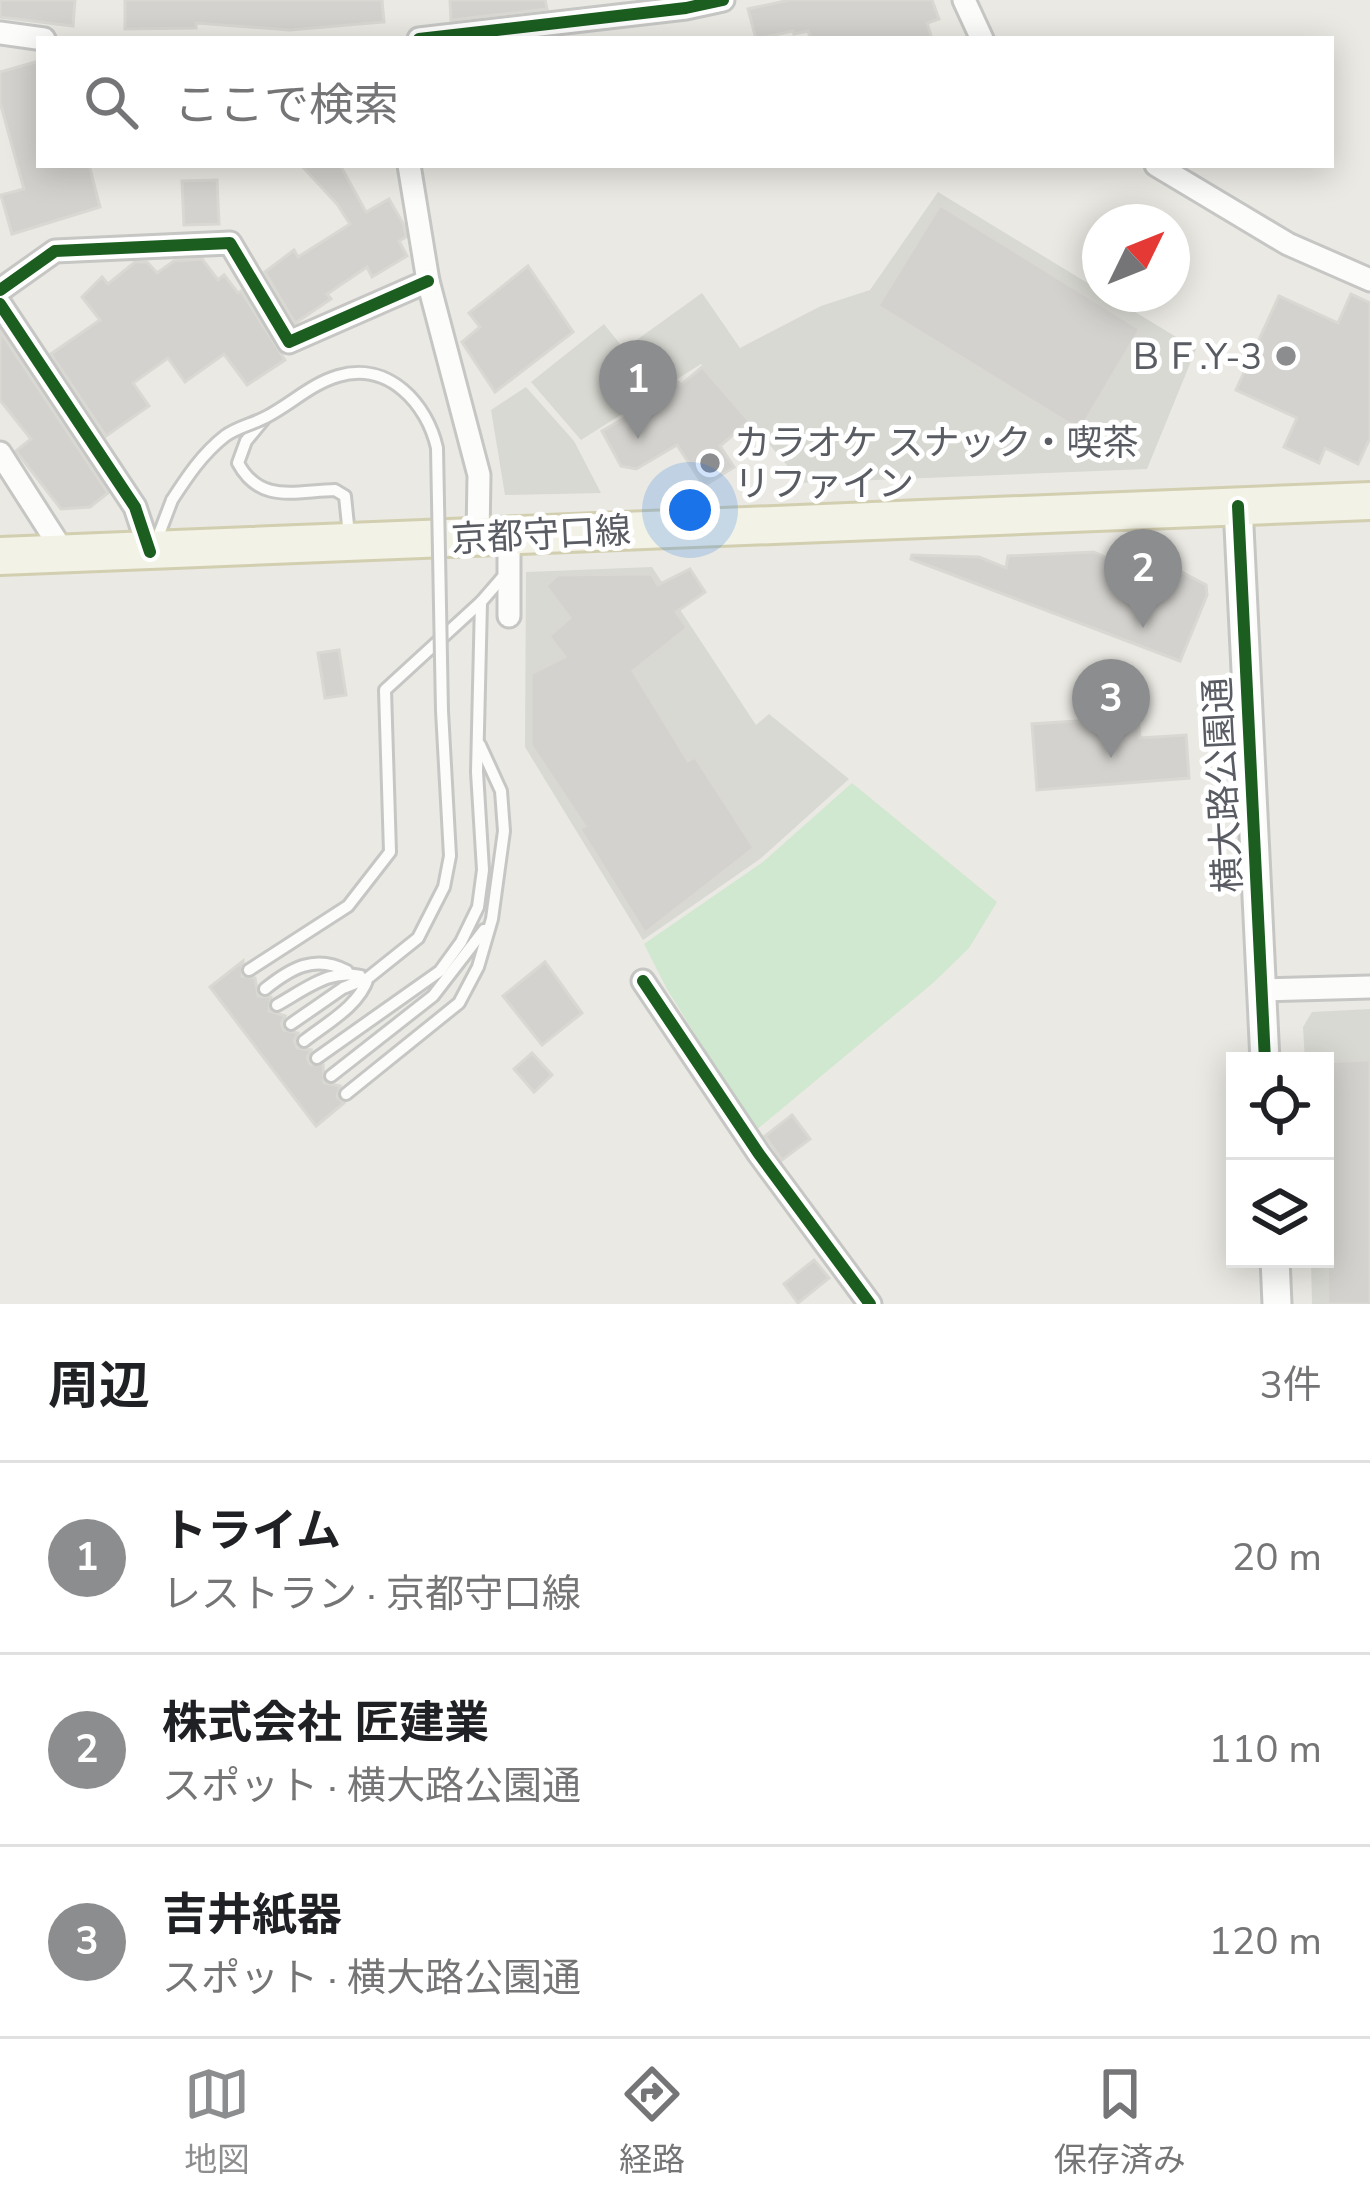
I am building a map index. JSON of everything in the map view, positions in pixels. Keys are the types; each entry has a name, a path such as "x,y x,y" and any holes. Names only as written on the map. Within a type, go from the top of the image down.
{"main road":[{"name":"京都守口線","path":"0,556 351,544 499,546 1370,501"}],"street":[{"path":"445,36 723,0"},
{"path":"964,0 981,36"},
{"path":"0,33 36,38"},
{"path":"409,168 428,281 499,546 508,616"},
{"path":"1161,168 1288,244 1370,280"},
{"path":"0,290 55,251 230,243 289,342 428,281"},
{"path":"0,304 135,507 149,552"},
{"path":"0,453 64,554"},
{"name":"横大路公園通","path":"1238,506 1265,1052"},
{"path":"643,981 759,1154 870,1304"},
{"path":"1262,991 1370,986"},
{"path":"1275,1268 1277,1304"}],"lane":[{"path":"149,552 172,500 200,459 228,434 316,386 358,373 388,381 409,393 431,422 437,448 450,856 444,887 418,938 368,978 343,988 291,1024"},
{"path":"266,417 246,441 238,463 247,480 262,492 335,490 345,496 351,544"},
{"path":"317,1058 440,970 478,907 483,870 477,772 481,602 499,546"},
{"path":"249,970 348,906 390,853 385,689 481,602"},
{"path":"346,1094 459,1003 478,967 492,919 504,832 501,791 479,742"},
{"path":"331,1076 433,996 492,919"},
{"path":"265,989 290,969 311,964 330,962 368,978"},
{"path":"277,1005 348,971"},
{"path":"304,1041 354,1002 368,978"}],"shaded area":[{"path":"938,192 1082,280 1082,312 1135,312 1196,349 1147,469 802,483 701,364 581,440 531,382 604,324 624,349 702,293 740,348 821,306 870,290"},
{"path":"526,387 574,441 601,493 505,495 491,410"},
{"path":"652,567 756,725 769,714 849,779 760,859 643,940 525,747 526,572"},
{"path":"1370,1009 1370,1304 1312,1304 1311,1268 1334,1268 1334,1052 1304,1052 1303,1027 1312,1012"}],"green space":[{"path":"852,783 997,902 969,948 933,983 755,1131 644,944 763,862"}],"building":[{"path":"0,0 75,0 73,26 0,17"},
{"path":"125,0 382,0 384,22 290,30 196,23 196,28 125,29"},
{"path":"450,0 545,0 547,9 451,20"},
{"path":"790,0 932,0 939,19 927,23 931,36 810,36 808,31 793,31 755,36 748,9"},
{"path":"36,62 36,168 90,168 100,207 12,234 1,195 24,189 0,102 0,72"},
{"path":"304,168 342,168 366,212 389,199 404,225 406,237 399,241 407,256 372,277 367,267 295,323 265,272 294,250 298,257 350,224"},
{"path":"217,180 219,224 184,225 182,181"},
{"path":"940,205 1082,293 1082,312 1113,312 1140,329 1080,430 878,306"},
{"path":"202,259 218,280 224,275 241,291 285,360 247,385 224,354 185,382 168,358 133,383 149,406 106,436 51,354 100,320 82,297 102,277 108,284 135,262 147,262 157,273 174,261"},
{"path":"528,266 573,332 495,392 462,342 480,327 469,313"},
{"path":"1351,294 1370,303 1370,438 1358,464 1325,448 1319,463 1284,447 1297,418 1236,390 1279,296 1338,323"},
{"path":"0,331 108,493 90,507 61,509 16,451 31,439 0,400"},
{"path":"702,367 749,421 720,446 734,467 704,486 677,445 636,469 621,466 602,431 678,382 681,385"},
{"path":"1094,552 1129,568 1140,553 1149,555 1206,585 1207,595 1180,661 911,559 912,555 979,557 1006,568 1008,556"},
{"path":"690,569 705,592 676,612 687,628 633,671 688,761 695,757 754,848 645,933 580,829 585,826 531,745 531,674 565,657 549,636 570,618 546,586 558,575 651,574 658,585"},
{"path":"339,650 346,695 325,698 318,653"},
{"path":"1138,717 1140,738 1186,735 1189,778 1037,790 1032,724"},
{"path":"243,961 242,976 255,978 258,996 271,997 269,1011 285,1016 281,1024 284,1030 298,1033 297,1048 311,1050 310,1064 323,1065 324,1083 340,1086 337,1097 344,1103 316,1126 210,987"},
{"path":"545,962 582,1013 542,1045 503,996"},
{"path":"532,1053 552,1075 534,1092 514,1069"},
{"path":"1370,1060 1370,1304 1328,1304 1328,1268 1334,1268 1334,1062"},
{"path":"792,1115 810,1139 782,1160 765,1136"},
{"path":"814,1260 829,1278 798,1303 784,1284"}],"cycle path":[{"path":"445,36 723,0"},
{"path":"0,290 55,251 230,243 289,342 428,281"},
{"path":"0,304 135,507 150,552"},
{"path":"1238,506 1265,1052"},
{"path":"643,981 759,1154 870,1304"}],"place":[{"name":"ＢＦ.Y-3","path":"1286,356"},
{"name":"トライム","path":"638,439"},
{"name":"カラオケ スナック・喫茶 リファイン","path":"710,463"},
{"name":"株式会社 匠建業","path":"1143,628"},
{"name":"吉井紙器","path":"1111,758"}]}
